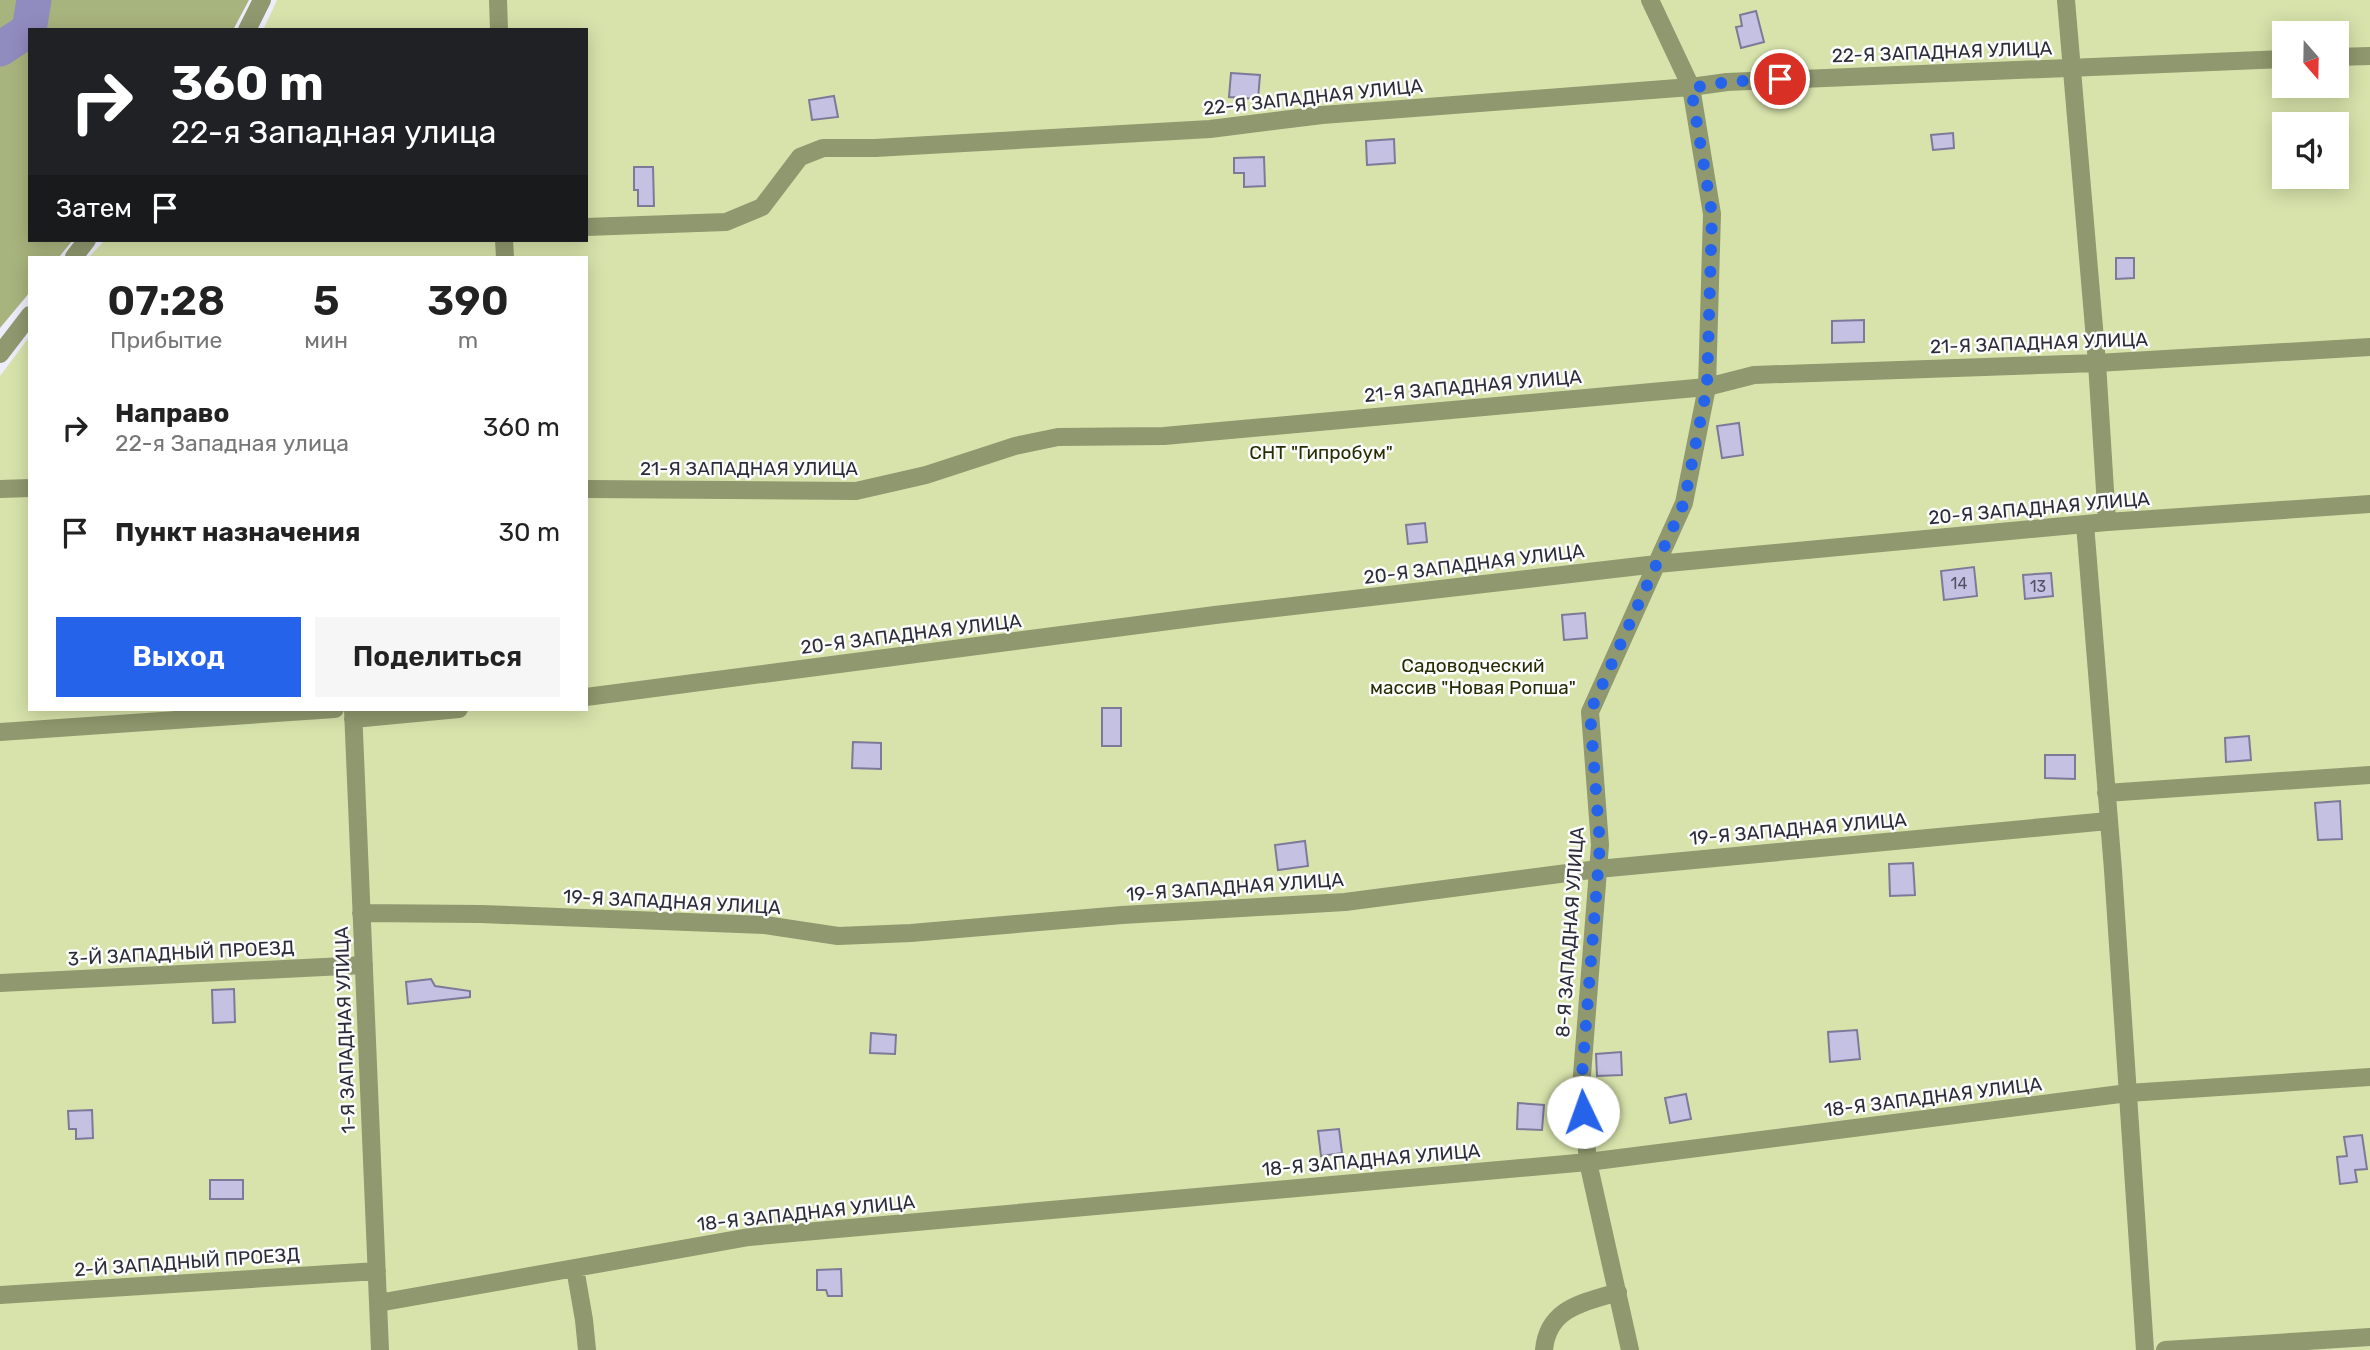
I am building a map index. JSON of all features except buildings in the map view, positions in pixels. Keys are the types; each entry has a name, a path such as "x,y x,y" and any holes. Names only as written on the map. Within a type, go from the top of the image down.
{"street":[{"path":"248,28 262,0"},
{"path":"498,0 499,28"},
{"name":"8-Я ЗАПАДНАЯ УЛИЦА","path":"1630,1350 1588,1162 1581,1088 1600,845 1590,712 1684,503 1707,387 1712,214 1691,88 1650,0"},
{"path":"2066,0 2097,363 2107,522"},
{"path":"2349,57 2370,56"},
{"name":"22-Я ЗАПАДНАЯ УЛИЦА","path":"588,227 726,222 762,207 800,157 823,148 875,148 1210,129 1322,114 1691,88 1727,82 2272,59"},
{"path":"75,256 85,242"},
{"path":"0,354 28,318"},
{"name":"21-Я ЗАПАДНАЯ УЛИЦА","path":"588,489 856,491 926,475 1015,446 1058,437 1164,436 1707,387 1754,375 2097,363 2370,346"},
{"path":"0,489 28,488"},
{"name":"20-Я ЗАПАДНАЯ УЛИЦА","path":"588,696 1215,615 1657,564 2107,522 2370,504"},
{"path":"2085,524 2145,1350"},
{"path":"0,732 306,711"},
{"path":"353,714 416,711"},
{"name":"1-Я ЗАПАДНАЯ УЛИЦА","path":"353,714 380,1350"},
{"path":"2106,793 2370,775"},
{"name":"19-Я ЗАПАДНАЯ УЛИЦА","path":"361,913 481,914 765,925 838,936 911,933 1122,915 1345,902 1598,869 2108,821"},
{"name":"3-Й ЗАПАДНЫЙ ПРОЕЗД","path":"0,983 364,965"},
{"name":"18-Я ЗАПАДНАЯ УЛИЦА","path":"378,1303 749,1237 1588,1162 2128,1093 2370,1077"},
{"path":"575,1268 587,1350"},
{"name":"2-Й ЗАПАДНЫЙ ПРОЕЗД","path":"0,1296 377,1271"},
{"path":"1545,1350 1546,1336 1565,1309 1618,1292"},
{"path":"2165,1350 2370,1337"}],"green space":[{"path":"0,0 249,0 234,28 28,28 28,242 71,242 60,256 28,256 28,294 0,328"},
{"name":"Садоводческий массив \"Новая Ропша\"","path":"277,0 2370,0 2370,1350 0,1350 0,376 28,339 28,711 588,711 588,256 90,256 103,242 588,242 588,28 264,28"}],"waterway":[{"path":"29,28 34,0"},
{"path":"0,49 28,31"}],"route":[{"path":"1583,1112 1581,1088 1600,845 1590,712 1684,503 1707,387 1712,214 1691,88 1727,82 1780,79"}],"park label":[{"name":"СНТ \"Гипробум\"","path":"1321,452"}]}
